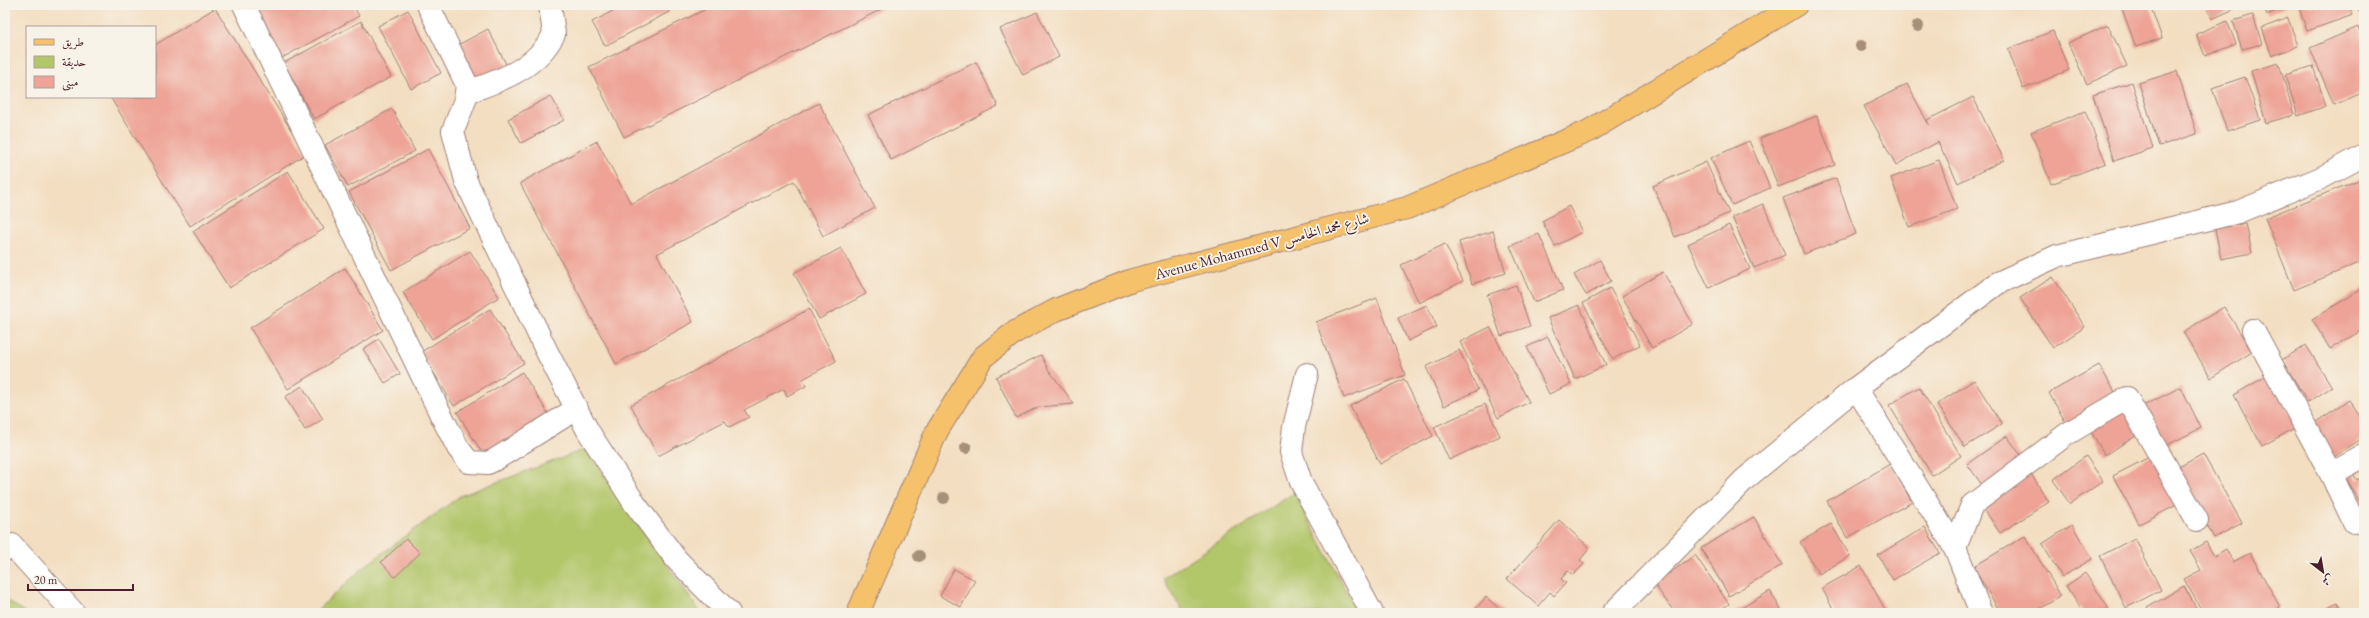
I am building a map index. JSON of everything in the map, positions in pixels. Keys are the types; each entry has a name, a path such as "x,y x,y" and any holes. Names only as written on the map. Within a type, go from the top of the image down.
{"main road":[{"name":"Avenue Mohammed V شارع محمد الخامس","path":"858,613 937,431 983,357 1015,332 1056,310 1132,280 1407,208 1589,131 1796,5"}],"street":[{"path":"244,5 294,104 441,416 458,448 469,462 488,463 576,409"},
{"path":"428,5 464,76 467,92 453,131 466,182 546,350 576,409 610,467 644,516 676,559 729,613"},
{"path":"467,92 495,82 527,66 543,50 554,34 550,5"},
{"path":"1613,613 1745,479 1856,388 1998,283 2057,256 2238,212 2321,178 2364,155"},
{"path":"2253,330 2331,474 2354,522"},
{"path":"1307,374 1294,427 1292,452 1301,482 1372,613"},
{"path":"1856,388 1955,548 1981,613"},
{"path":"1955,548 1972,505 2067,434 2128,398 2197,520"},
{"path":"2331,474 2364,456"},
{"path":"5,550 12,545 74,613"}],"green space":[{"path":"586,449 701,613 314,613 364,567 460,496"},
{"path":"1294,493 1358,613 1184,613 1163,578"},
{"path":"5,599 26,613 5,613"}],"building":[{"path":"251,5 353,5 359,16 280,59"},
{"path":"624,5 666,5 669,12 605,46 592,22"},
{"path":"669,5 682,5 672,10"},
{"path":"714,5 890,5 624,137 589,67"},
{"path":"2150,5 2162,38 2136,47 2121,6"},
{"path":"2206,5 2243,5 2212,19"},
{"path":"2263,5 2287,5 2288,6 2267,15"},
{"path":"2298,5 2349,5 2353,15 2307,31"},
{"path":"2357,5 2364,5 2364,23"},
{"path":"215,8 306,154 190,226 111,98 156,98 156,44"},
{"path":"408,10 441,73 411,89 378,26"},
{"path":"1037,12 1059,57 1023,75 1000,29"},
{"path":"2253,15 2262,44 2242,49 2233,21"},
{"path":"2288,18 2298,46 2272,56 2262,28"},
{"path":"361,21 391,77 314,119 284,63"},
{"path":"2227,21 2236,44 2205,56 2196,34"},
{"path":"2108,25 2127,66 2087,84 2068,43"},
{"path":"2358,27 2364,41 2364,92 2334,105 2310,48"},
{"path":"488,29 508,68 477,84 456,46"},
{"path":"2053,31 2069,70 2023,89 2008,49"},
{"path":"976,62 998,106 891,160 868,115"},
{"path":"2279,63 2294,115 2266,123 2251,71"},
{"path":"2313,66 2326,106 2298,116 2285,75"},
{"path":"2177,71 2197,134 2159,146 2139,83"},
{"path":"2245,77 2260,120 2227,131 2212,88"},
{"path":"2132,82 2153,148 2114,161 2093,95"},
{"path":"1907,84 1929,125 1927,120 1973,97 2004,160 1958,183 1938,142 1896,165 1864,106"},
{"path":"551,96 564,120 521,143 508,119"},
{"path":"819,103 875,208 823,236 794,181 657,254 693,322 616,364 520,183 597,141 631,204"},
{"path":"392,109 415,151 348,187 325,145"},
{"path":"2085,111 2106,163 2051,184 2031,132"},
{"path":"1817,116 1835,165 1778,187 1760,138"},
{"path":"1749,141 1770,188 1732,205 1711,158"},
{"path":"428,149 470,228 391,270 349,192"},
{"path":"1939,160 1957,209 1909,227 1891,178"},
{"path":"1706,162 1729,213 1675,237 1653,186"},
{"path":"288,171 324,229 229,288 193,231"},
{"path":"1836,178 1856,234 1804,254 1783,198"},
{"path":"2363,178 2364,261 2294,290 2265,218"},
{"path":"1763,204 1785,255 1754,268 1732,217"},
{"path":"1569,206 1582,232 1555,246 1542,221"},
{"path":"2246,223 2252,253 2221,259 2215,229"},
{"path":"1729,225 1750,269 1709,288 1688,244"},
{"path":"1493,231 1506,273 1472,284 1459,242"},
{"path":"1539,234 1563,290 1534,302 1510,246"},
{"path":"1445,244 1463,281 1419,303 1401,265"},
{"path":"841,248 866,294 819,319 794,273"},
{"path":"470,251 499,297 432,339 403,292"},
{"path":"1600,260 1611,281 1586,295 1574,275"},
{"path":"345,268 383,330 288,389 250,328"},
{"path":"1663,272 1693,324 1652,348 1622,296"},
{"path":"2053,277 2085,327 2053,348 2020,298"},
{"path":"1516,285 1530,326 1501,336 1487,295"},
{"path":"1610,288 1640,345 1613,359 1583,303"},
{"path":"2364,288 2364,329 2330,349 2312,319"},
{"path":"1377,298 1405,375 1344,398 1316,322"},
{"path":"1427,305 1437,327 1408,341 1398,318"},
{"path":"1579,305 1606,365 1575,379 1548,318"},
{"path":"2224,307 2252,352 2211,378 2183,332"},
{"path":"490,309 524,363 454,406 421,352"},
{"path":"809,309 836,361 803,379 806,386 787,396 784,389 744,410 749,417 729,427 725,421 658,456 631,405"},
{"path":"1490,327 1529,402 1498,418 1460,342"},
{"path":"1548,337 1571,384 1549,394 1527,347"},
{"path":"379,339 400,374 385,383 363,349"},
{"path":"2306,345 2332,387 2308,402 2282,360"},
{"path":"1459,350 1478,390 1444,406 1426,367"},
{"path":"1041,355 1048,369 1074,404 1038,407 1016,418 996,377"},
{"path":"2099,365 2121,402 2070,430 2049,393"},
{"path":"522,372 549,415 484,456 457,412"},
{"path":"2268,375 2297,427 2262,446 2234,395"},
{"path":"1404,379 1433,436 1380,464 1350,406"},
{"path":"1974,380 2002,424 1965,447 1937,404"},
{"path":"302,386 323,419 305,430 285,397"},
{"path":"1919,387 1961,456 1932,475 1889,405"},
{"path":"2181,387 2201,428 2163,447 2143,406"},
{"path":"2349,400 2364,423 2364,437 2334,457 2313,424"},
{"path":"1485,404 1500,436 1449,460 1434,427"},
{"path":"2128,404 2144,431 2105,455 2088,427"},
{"path":"2007,436 2025,461 1985,489 1967,464"},
{"path":"2203,454 2242,523 2214,538 2175,469"},
{"path":"2153,455 2179,504 2139,524 2113,476"},
{"path":"2086,456 2103,481 2070,504 2053,480"},
{"path":"1890,464 1912,502 1847,538 1827,501"},
{"path":"2352,472 2357,480 2364,476 2364,509 2345,476"},
{"path":"2031,474 2049,502 2000,533 1982,506"},
{"path":"1754,517 1782,565 1729,596 1701,548"},
{"path":"1559,520 1590,548 1580,560 1584,564 1573,575 1568,571 1561,579 1566,583 1554,596 1550,592 1538,606 1507,579"},
{"path":"1831,524 1850,556 1819,574 1800,542"},
{"path":"2072,525 2092,559 2062,577 2042,544"},
{"path":"1925,527 1940,553 1893,580 1878,555"},
{"path":"2025,536 2061,596 2033,613 2001,613 1973,567"},
{"path":"2135,538 2161,590 2126,608 2100,556"},
{"path":"406,539 420,553 395,577 381,562"},
{"path":"2206,542 2214,556 2226,549 2233,562 2250,553 2280,607 2270,613 2203,613 2184,579 2201,570 2190,551"},
{"path":"1695,555 1729,604 1715,613 1675,613 1654,584"},
{"path":"1861,566 1887,613 1835,613 1822,588"},
{"path":"954,569 975,580 961,607 940,596"},
{"path":"2085,573 2109,609 2103,613 2084,613 2066,586"},
{"path":"2184,586 2199,613 2150,613 2147,608"},
{"path":"1770,591 1783,613 1733,613"},
{"path":"1486,597 1504,613 1472,613"},
{"path":"2337,602 2344,613 2318,613"},
{"path":"2364,607 2364,613 2355,613"}]}
